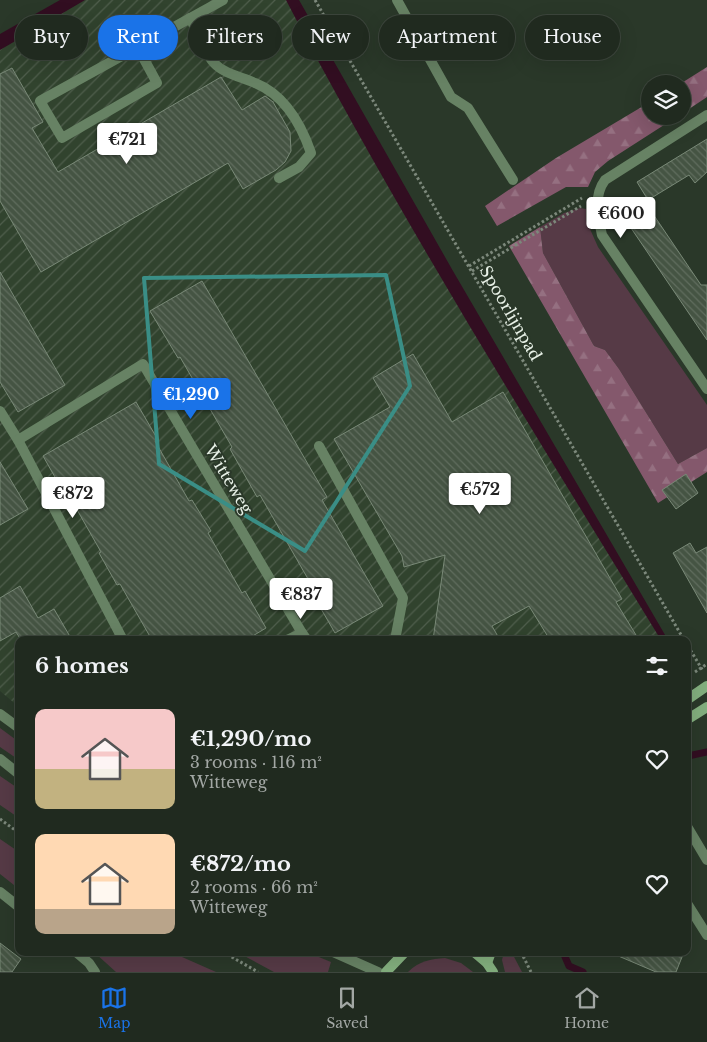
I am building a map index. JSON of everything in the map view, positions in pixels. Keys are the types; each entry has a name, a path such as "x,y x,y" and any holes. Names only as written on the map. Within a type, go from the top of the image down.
{"street":[{"path":"196,15 223,0"},
{"path":"396,0 451,97 468,108 513,180"},
{"path":"138,48 157,83 62,138 40,102 138,48"},
{"path":"212,60 214,63 235,76 257,83 274,93 296,120 311,153 299,167 279,178"},
{"path":"707,115 605,180 599,192 597,212 602,234 707,389"},
{"name":"Witteweg","path":"18,440 143,364 305,636"},
{"path":"0,411 18,440 121,636"},
{"path":"319,446 403,598 395,636"},
{"path":"691,697 707,686"},
{"path":"691,717 707,706"},
{"path":"0,714 15,725"},
{"path":"0,759 15,771"},
{"path":"691,833 707,860"},
{"path":"0,892 15,904"},
{"path":"691,910 707,935"},
{"path":"81,956 89,962 95,972"},
{"path":"342,956 378,972"},
{"path":"386,972 401,956"},
{"path":"478,956 490,967"}],"path":[{"name":"Spoorlijnpad","path":"315,0 682,636"},
{"path":"469,266 599,192"},
{"path":"472,271 599,192"},
{"path":"691,651 701,668 707,664"},
{"path":"0,819 15,830"},
{"path":"230,956 258,972"},
{"path":"523,956 531,972"}],"highlighted area":[{"path":"386,275 410,386 305,551 159,464 144,278"}],"shaded area":[{"path":"60,0 85,0 60,15 34,15"},
{"path":"69,0 288,0 297,15 292,15 292,60 323,60 661,636 15,636 15,704 0,691 0,42 15,33 15,60 88,60 88,15 44,15"},
{"path":"286,0 299,0 308,15 294,15"},
{"path":"15,26 15,41 0,50 0,34"},
{"path":"318,60 333,60 453,271 666,636 659,636 468,323 375,163"},
{"path":"580,208 586,209 586,220 598,247 707,405 707,448 678,464 619,369 605,350 594,346 543,253 540,227 564,213"},
{"path":"0,728 15,739 15,757 0,747"},
{"path":"0,776 15,786 15,815 0,805"},
{"path":"0,839 15,849 15,886 0,874"},
{"path":"98,956 180,956 216,972 116,972"},
{"path":"245,956 316,956 331,962 328,972 274,972"},
{"path":"503,956 514,956 522,972 505,972"},
{"path":"445,958 461,963 473,972 408,972 416,965 425,961"}],"green space":[{"path":"707,67 707,97 691,108 691,77"},
{"path":"641,107 641,125 664,125 608,161 595,172 588,187 566,187 497,226 485,206 556,158"},
{"path":"540,227 543,253 594,346 605,350 619,369 678,464 707,448 707,472 658,503 509,246"}],"building":[{"path":"12,68 43,122 32,128 58,172 221,77 242,110 265,96 273,102 290,132 291,151 285,162 276,170 243,189 228,163 41,272 0,201 0,74"},
{"path":"707,139 707,172 695,183 689,175 648,200 637,182"},
{"path":"653,214 701,285 707,285 707,340 631,228"},
{"path":"0,272 65,385 18,412 0,382"},
{"path":"202,281 327,497 322,500 383,606 335,633 309,588 312,586 260,495 257,497 230,449 232,447 180,357 178,358 150,311"},
{"path":"413,354 452,422 503,392 622,599 616,602 637,636 548,636 529,606 492,626 498,636 434,636 445,555 404,567 402,556 334,439 390,407 373,378"},
{"path":"136,402 158,440 155,441 189,501 192,500 211,531 208,533 242,593 245,591 266,628 253,636 150,636 120,584 117,585 99,553 101,552 67,492 64,493 43,456"},
{"path":"0,462 28,509 0,525"},
{"path":"686,474 698,493 676,509 662,490"},
{"path":"690,543 696,553 707,547 707,613 673,553"},
{"path":"20,586 38,618 54,609 70,636 18,636 16,632 0,641 0,598"},
{"path":"0,943 21,959 12,972 0,972"},
{"path":"618,956 682,956 676,972 656,972"}],"waterway":[{"path":"691,755 707,752"},
{"path":"565,956 569,966 583,972"}]}
